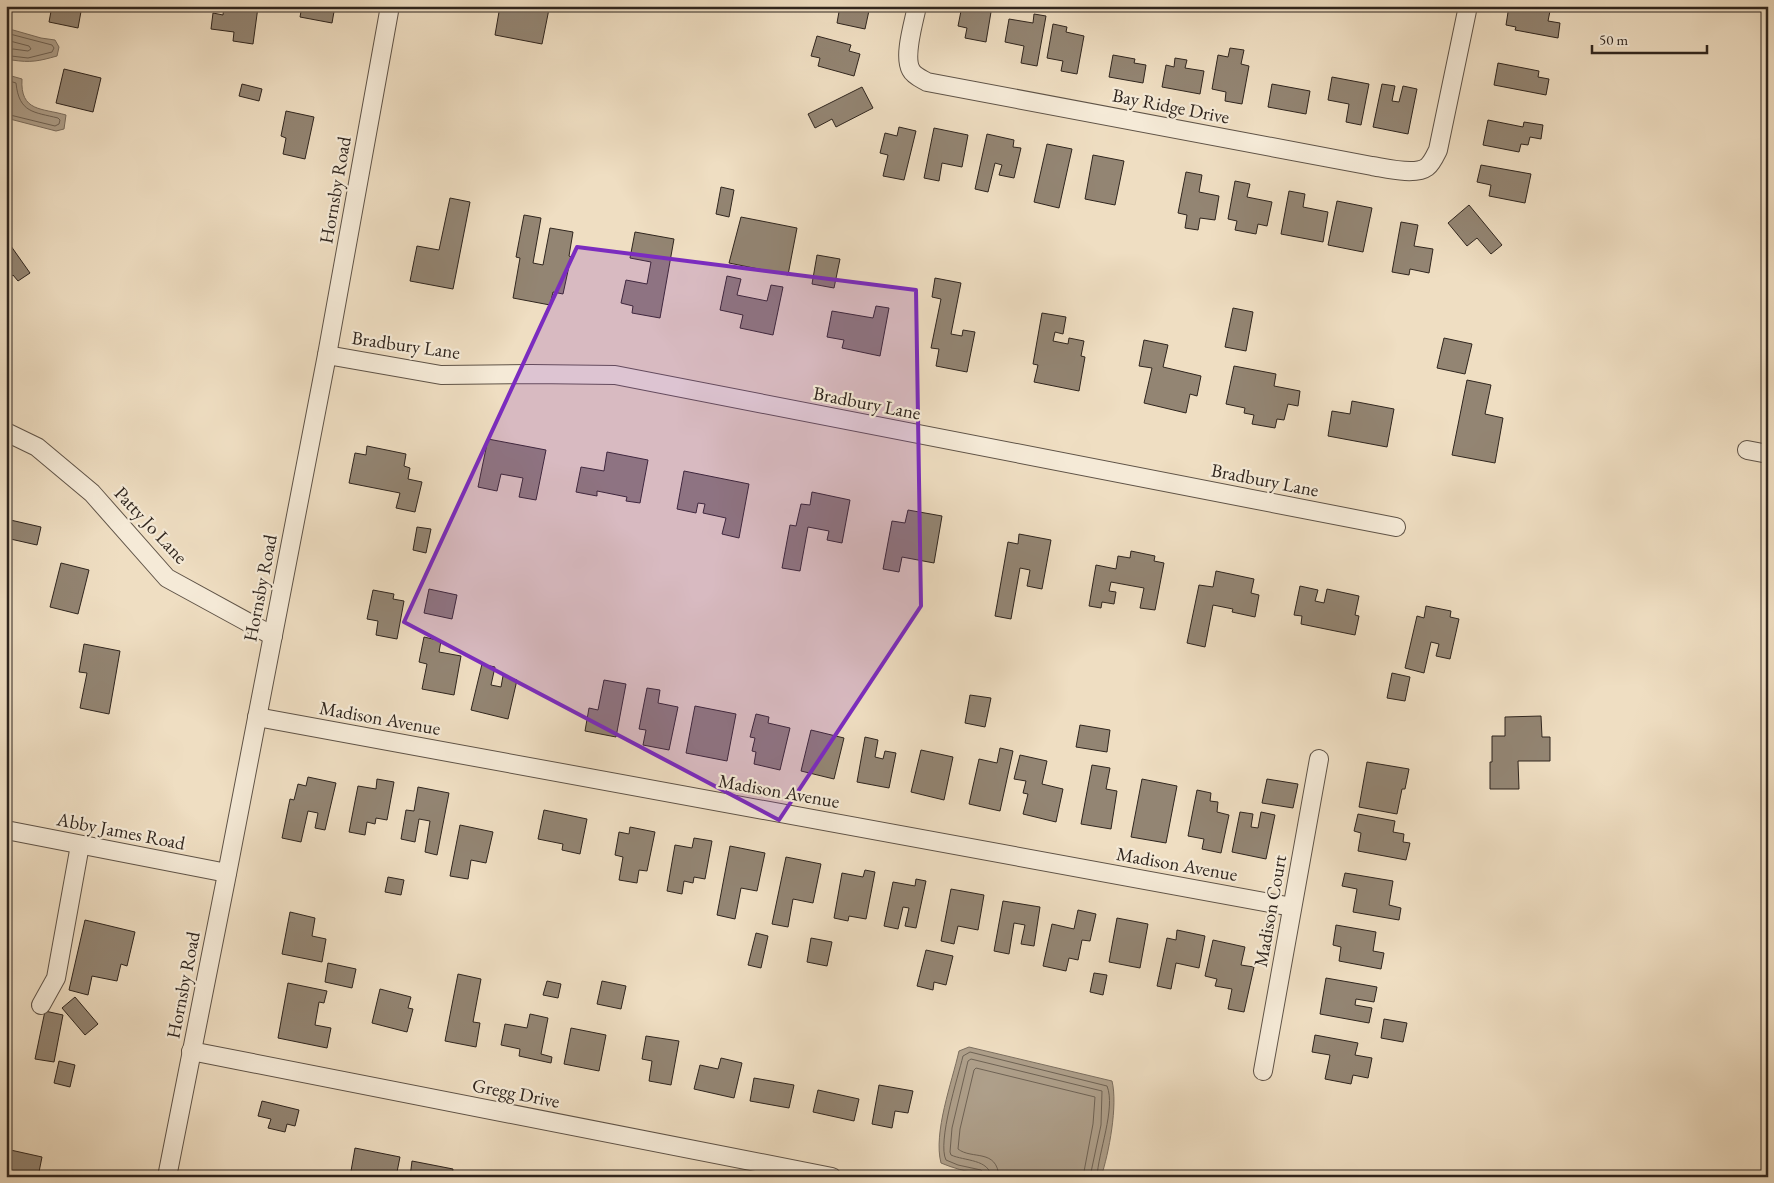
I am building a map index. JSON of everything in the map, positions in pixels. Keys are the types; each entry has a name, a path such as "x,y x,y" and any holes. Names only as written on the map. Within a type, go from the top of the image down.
{"street":[{"name":"Hornsby Road","path":"167,1177 327,355 390,6"},
{"name":"Bay Ridge Drive","path":"917,6 908,58 915,75 927,82 1372,166 1400,170 1421,170 1427,167 1434,159 1438,150 1468,6"},
{"name":"Bradbury Lane","path":"327,355 441,375 615,375 1396,527"},
{"name":"Patty Jo Lane","path":"6,432 37,446 92,493 167,578 273,636"},
{"path":"1747,450 1768,454"},
{"name":"Madison Avenue","path":"258,717 1292,907"},
{"name":"Madison Court","path":"1263,1071 1318,759"},
{"name":"Abby James Road","path":"6,830 227,873"},
{"path":"41,1006 56,978 80,844"},
{"name":"Gregg Drive","path":"192,1051 832,1177"}],"highlighted area":[{"path":"577,247 916,290 921,606 779,820 404,622"}],"water":[{"path":"6,28 55,40 59,47 57,56 35,61 12,60 8,75 22,79 22,90 25,98 34,107 66,115 64,129 56,131 6,118"},
{"path":"969,1047 1112,1081 1114,1103 1112,1129 1101,1177 1020,1178 979,1174 941,1163 939,1137 944,1107 959,1051"}],"building":[{"path":"52,6 82,6 78,28 49,22"},
{"path":"224,6 258,7 253,44 233,41 234,32 211,29 213,13 223,15"},
{"path":"302,6 335,6 332,23 300,17"},
{"path":"500,6 533,6 549,9 542,44 495,35"},
{"path":"840,6 870,6 865,29 837,23"},
{"path":"962,6 992,6 986,42 965,38 967,28 958,26"},
{"path":"1509,6 1527,6 1550,11 1548,21 1560,23 1558,38 1515,30 1516,27 1506,25"},
{"path":"1034,14 1046,16 1037,66 1021,63 1024,46 1005,42 1009,19 1033,23"},
{"path":"1053,24 1067,27 1066,32 1084,36 1077,74 1061,71 1063,61 1047,58"},
{"path":"817,36 851,45 849,51 860,54 854,76 818,66 820,58 811,56"},
{"path":"1230,48 1244,50 1241,64 1249,66 1242,104 1225,101 1226,92 1212,89 1218,55 1228,57"},
{"path":"1113,55 1135,59 1134,63 1146,65 1143,83 1109,77"},
{"path":"1175,58 1187,60 1185,68 1204,71 1200,94 1162,87 1166,65 1174,67"},
{"path":"1498,63 1539,71 1538,77 1549,79 1546,95 1494,85"},
{"path":"64,69 101,78 93,112 56,103"},
{"path":"1332,77 1369,84 1361,125 1346,122 1349,104 1328,100"},
{"path":"242,84 262,89 259,101 239,96"},
{"path":"1272,84 1310,91 1306,114 1268,107"},
{"path":"1382,84 1395,86 1392,101 1399,102 1403,86 1417,89 1408,134 1373,127"},
{"path":"862,87 873,108 836,127 832,119 815,128 808,114"},
{"path":"286,111 314,117 305,159 283,154 286,138 281,136"},
{"path":"1488,120 1523,127 1524,122 1543,125 1541,139 1530,137 1528,145 1521,144 1519,152 1483,145"},
{"path":"899,127 916,131 904,180 883,176 888,155 880,153 885,133 897,136"},
{"path":"934,128 968,135 962,167 942,163 939,181 924,178"},
{"path":"987,134 1014,140 1013,147 1021,148 1014,178 999,175 1002,165 995,163 988,192 975,189"},
{"path":"1047,144 1072,149 1059,208 1034,202"},
{"path":"1093,155 1124,161 1115,205 1085,199"},
{"path":"1481,165 1531,174 1525,203 1489,196 1491,185 1477,182"},
{"path":"1186,172 1202,175 1199,192 1219,196 1215,220 1200,218 1198,230 1185,228 1187,215 1178,213"},
{"path":"1235,181 1250,184 1247,197 1272,202 1267,226 1258,224 1256,234 1235,230 1237,221 1228,219"},
{"path":"721,187 734,190 729,217 716,214"},
{"path":"1289,191 1305,194 1303,207 1328,212 1323,242 1281,234"},
{"path":"450,198 470,202 453,289 410,281 417,246 439,250"},
{"path":"1337,201 1372,208 1363,252 1328,245"},
{"path":"1469,205 1502,245 1491,254 1477,238 1467,246 1448,223"},
{"path":"524,215 541,218 533,263 543,265 550,228 573,232 569,256 571,257 563,294 553,292 550,305 513,298 520,258 516,257"},
{"path":"741,217 797,228 788,275 729,263"},
{"path":"1401,222 1418,225 1414,246 1433,249 1429,273 1410,269 1409,275 1392,272"},
{"path":"635,232 674,239 660,318 632,313 633,306 621,303 626,280 647,284 651,262 630,258"},
{"path":"6,239 30,273 18,281 13,275 6,281"},
{"path":"817,255 840,259 834,288 812,284"},
{"path":"727,276 741,279 737,295 767,301 771,285 783,287 773,335 740,328 743,315 720,310"},
{"path":"935,278 961,283 951,334 962,336 963,330 975,332 967,372 936,366 939,349 931,348 941,299 932,297"},
{"path":"876,306 889,308 880,356 842,348 844,340 827,337 832,311 873,318"},
{"path":"1233,308 1253,312 1246,351 1225,347"},
{"path":"1042,313 1066,317 1063,334 1055,332 1053,341 1068,344 1069,338 1084,341 1081,356 1085,357 1079,391 1034,382 1038,365 1033,364"},
{"path":"1444,338 1472,344 1465,374 1437,368"},
{"path":"1144,340 1168,345 1163,367 1201,376 1197,396 1190,394 1186,413 1144,403 1152,368 1139,366"},
{"path":"1234,366 1276,374 1274,386 1300,391 1298,406 1288,404 1284,420 1277,419 1275,428 1252,424 1254,415 1244,413 1245,408 1226,404"},
{"path":"1467,380 1491,385 1485,414 1503,418 1495,463 1452,455"},
{"path":"1352,401 1394,409 1387,447 1328,436 1332,411 1350,414"},
{"path":"488,439 546,450 536,500 519,497 523,478 501,474 497,491 478,487"},
{"path":"367,446 406,454 404,466 410,468 408,479 422,482 415,512 396,508 400,493 349,483 355,453 366,455"},
{"path":"607,452 648,460 640,503 626,501 627,497 597,491 597,496 576,492 581,467 604,471"},
{"path":"684,471 749,484 739,538 722,534 726,518 703,513 705,504 698,503 696,513 677,509"},
{"path":"812,492 850,500 842,543 827,540 829,531 808,527 800,571 782,568 790,525 796,526 801,504 810,505"},
{"path":"908,510 942,516 934,563 902,557 899,572 883,569 892,521 905,523"},
{"path":"6,519 41,527 37,545 6,538"},
{"path":"417,527 431,529 426,553 413,550"},
{"path":"1019,534 1051,540 1042,589 1027,586 1030,570 1020,568 1011,619 995,616 1008,542 1018,544"},
{"path":"1131,551 1155,556 1154,561 1164,563 1155,610 1140,608 1144,588 1111,582 1109,591 1116,592 1114,604 1102,602 1101,608 1089,606 1096,565 1116,569 1118,556 1130,558"},
{"path":"61,563 89,570 78,614 50,607"},
{"path":"1216,571 1254,579 1251,593 1259,595 1255,617 1232,612 1233,609 1213,605 1205,647 1187,643 1199,585 1213,587"},
{"path":"1300,586 1318,590 1315,601 1324,603 1327,589 1359,596 1355,615 1359,616 1355,635 1301,624 1302,616 1294,615"},
{"path":"429,589 457,595 452,619 424,613"},
{"path":"373,590 394,594 393,599 404,601 397,639 376,635 378,621 367,619"},
{"path":"1426,606 1451,611 1450,617 1459,619 1450,659 1436,656 1439,644 1431,642 1424,673 1405,668 1417,616 1424,618"},
{"path":"424,637 441,641 439,652 461,656 454,695 422,689 427,664 419,662"},
{"path":"84,644 120,651 109,714 80,708 87,673 79,672"},
{"path":"482,664 495,667 491,685 501,687 503,676 517,680 508,719 471,710"},
{"path":"1392,673 1410,677 1405,701 1387,698"},
{"path":"604,680 626,684 616,737 585,731 589,708 598,710"},
{"path":"647,688 660,690 658,703 678,707 669,750 643,745 646,730 639,729"},
{"path":"970,695 991,698 985,727 965,723"},
{"path":"695,706 736,714 727,761 686,753"},
{"path":"756,714 769,717 768,723 790,728 780,770 754,764 756,752 752,751 755,738 750,737"},
{"path":"1541,716 1542,737 1550,737 1550,761 1518,761 1519,789 1490,789 1492,736 1505,736 1505,717"},
{"path":"1080,725 1110,730 1107,752 1076,747"},
{"path":"811,730 844,738 834,779 801,771"},
{"path":"865,737 878,740 875,757 883,759 885,751 896,753 889,788 857,782"},
{"path":"1000,748 1013,751 1000,811 969,804 979,759 997,763"},
{"path":"921,750 953,757 944,800 911,792"},
{"path":"1020,755 1047,761 1042,784 1063,789 1056,822 1023,814 1028,794 1023,793 1026,781 1014,779"},
{"path":"1367,762 1409,769 1405,789 1402,789 1397,814 1359,807"},
{"path":"1092,765 1110,768 1106,789 1117,791 1111,829 1081,824"},
{"path":"308,777 336,783 325,830 315,828 318,813 308,811 301,842 282,838 290,799 294,800 298,784 306,786"},
{"path":"377,779 394,782 387,820 376,818 375,824 367,822 365,835 349,832 358,786 376,789"},
{"path":"1142,779 1177,786 1166,843 1131,837"},
{"path":"1267,779 1298,784 1293,808 1262,803"},
{"path":"418,787 449,793 437,855 425,852 430,821 419,819 415,842 401,839 406,810 414,811"},
{"path":"1197,790 1211,793 1210,801 1218,802 1217,812 1229,815 1221,853 1202,849 1204,839 1188,836"},
{"path":"544,810 587,819 580,854 562,850 563,844 538,839"},
{"path":"1240,812 1253,814 1251,827 1258,828 1261,812 1275,815 1266,859 1232,852"},
{"path":"1358,814 1395,821 1393,832 1404,834 1403,842 1410,843 1406,860 1358,851 1361,833 1354,831"},
{"path":"460,825 493,832 486,863 471,860 468,879 450,876"},
{"path":"630,827 655,832 647,871 639,870 637,883 619,880 623,857 615,855 619,832 629,834"},
{"path":"694,838 712,841 705,879 694,877 693,883 684,881 682,894 667,891 675,845 692,848"},
{"path":"730,846 765,853 757,891 741,888 735,919 717,915"},
{"path":"786,857 821,864 813,903 793,899 788,927 772,924"},
{"path":"865,870 875,872 866,919 849,916 848,921 834,918 842,873 863,877"},
{"path":"1345,873 1393,881 1389,905 1401,908 1399,920 1353,912 1357,889 1342,886"},
{"path":"388,877 404,880 401,895 385,892"},
{"path":"916,879 926,881 916,928 905,926 909,908 903,907 898,929 884,926 893,882 915,886"},
{"path":"951,889 984,895 978,930 958,926 954,944 941,941"},
{"path":"1003,901 1040,907 1034,946 1021,944 1025,925 1014,923 1009,954 994,951"},
{"path":"1078,910 1096,914 1090,941 1082,940 1078,960 1069,958 1066,971 1043,966 1052,924 1074,929"},
{"path":"290,912 315,918 312,936 326,939 322,962 282,954"},
{"path":"1117,918 1148,924 1140,968 1109,962"},
{"path":"85,920 135,932 127,966 121,964 117,981 92,976 88,995 69,990"},
{"path":"1336,925 1376,932 1373,951 1384,953 1381,969 1339,961 1341,947 1333,945"},
{"path":"1177,930 1205,936 1199,968 1176,963 1171,989 1157,986 1167,938 1176,940"},
{"path":"756,933 768,936 761,968 748,965"},
{"path":"811,938 832,942 827,966 807,962"},
{"path":"1213,940 1245,947 1241,965 1254,967 1244,1012 1228,1009 1232,989 1215,986 1217,979 1205,976"},
{"path":"926,950 953,956 946,985 934,982 933,990 917,986"},
{"path":"328,963 356,969 352,988 325,982"},
{"path":"1094,973 1107,975 1103,995 1090,992"},
{"path":"458,974 481,979 473,1022 480,1023 476,1047 445,1041"},
{"path":"1326,978 1377,987 1374,1002 1356,999 1355,1005 1372,1008 1369,1023 1320,1014"},
{"path":"547,981 561,984 558,998 543,995"},
{"path":"602,981 626,986 621,1009 597,1004"},
{"path":"288,983 327,991 324,1003 319,1002 315,1025 331,1028 327,1048 278,1038"},
{"path":"380,989 411,997 408,1008 413,1009 407,1032 372,1023"},
{"path":"75,997 98,1024 85,1035 62,1008"},
{"path":"45,1011 63,1015 54,1062 35,1059"},
{"path":"530,1014 548,1018 541,1054 552,1057 551,1063 519,1056 520,1049 501,1045 505,1024 527,1028"},
{"path":"1384,1019 1407,1023 1403,1042 1381,1038"},
{"path":"571,1028 606,1035 599,1071 564,1064"},
{"path":"1315,1035 1358,1043 1355,1055 1372,1058 1368,1078 1353,1075 1351,1084 1325,1079 1330,1055 1312,1052"},
{"path":"646,1036 679,1041 671,1085 649,1081 652,1061 642,1059"},
{"path":"721,1058 742,1063 734,1098 694,1089 700,1065 718,1069"},
{"path":"59,1061 75,1065 70,1087 54,1083"},
{"path":"754,1078 794,1085 789,1108 750,1101"},
{"path":"879,1085 913,1091 908,1113 895,1111 892,1128 872,1124"},
{"path":"818,1090 859,1099 854,1121 813,1112"},
{"path":"262,1101 299,1110 295,1126 287,1124 285,1132 268,1128 271,1119 258,1116"},
{"path":"355,1148 400,1157 396,1177 369,1175 368,1177 350,1177"},
{"path":"6,1149 42,1157 38,1177 6,1177"},
{"path":"412,1161 453,1169 452,1177 410,1177"},
{"path":"474,1172 499,1177 473,1177"}]}
